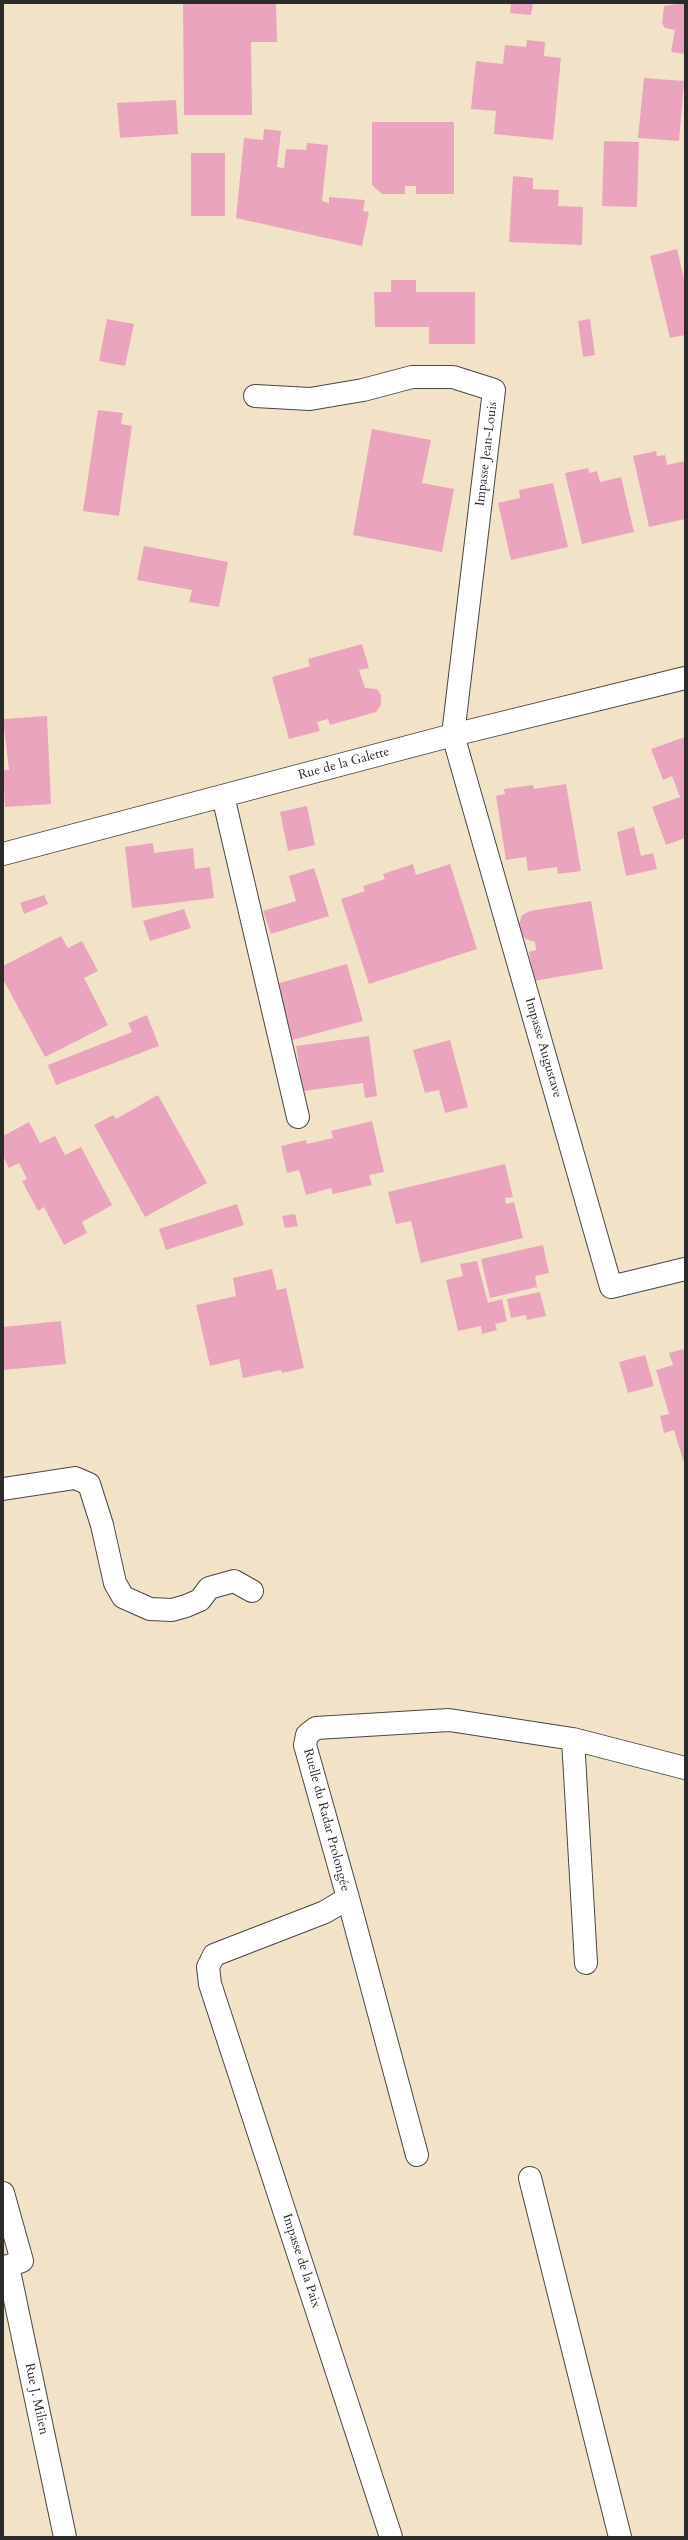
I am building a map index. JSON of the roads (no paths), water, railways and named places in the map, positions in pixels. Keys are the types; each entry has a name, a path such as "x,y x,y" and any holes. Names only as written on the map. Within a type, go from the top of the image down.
{"street":[{"name":"Impasse Jean-Louis","path":"255,396 310,399 363,390 412,377 453,377 494,390 453,735"},
{"name":"Rue de la Galette","path":"3,854 453,735 685,678"},
{"name":"Impasse Augustave","path":"453,735 611,1287 685,1269"},
{"path":"223,796 298,1118"},
{"path":"3,1489 75,1478 89,1484 102,1525 115,1583 123,1597 150,1609 172,1610 186,1606 200,1600 209,1588 234,1581 252,1591"},
{"name":"Ruelle du Radar Prolongée","path":"210,1984 208,1967 214,1955 325,1912 348,1898 305,1745 307,1735 316,1728 449,1720 573,1739 685,1768"},
{"path":"573,1739 586,1963"},
{"path":"348,1898 417,2155"},
{"name":"Impasse de la Paix","path":"210,1984 391,2537"},
{"path":"530,2178 620,2537"},
{"path":"3,2193 22,2261 6,2267"},
{"name":"Rue J. Milien","path":"6,2267 65,2537"}]}
